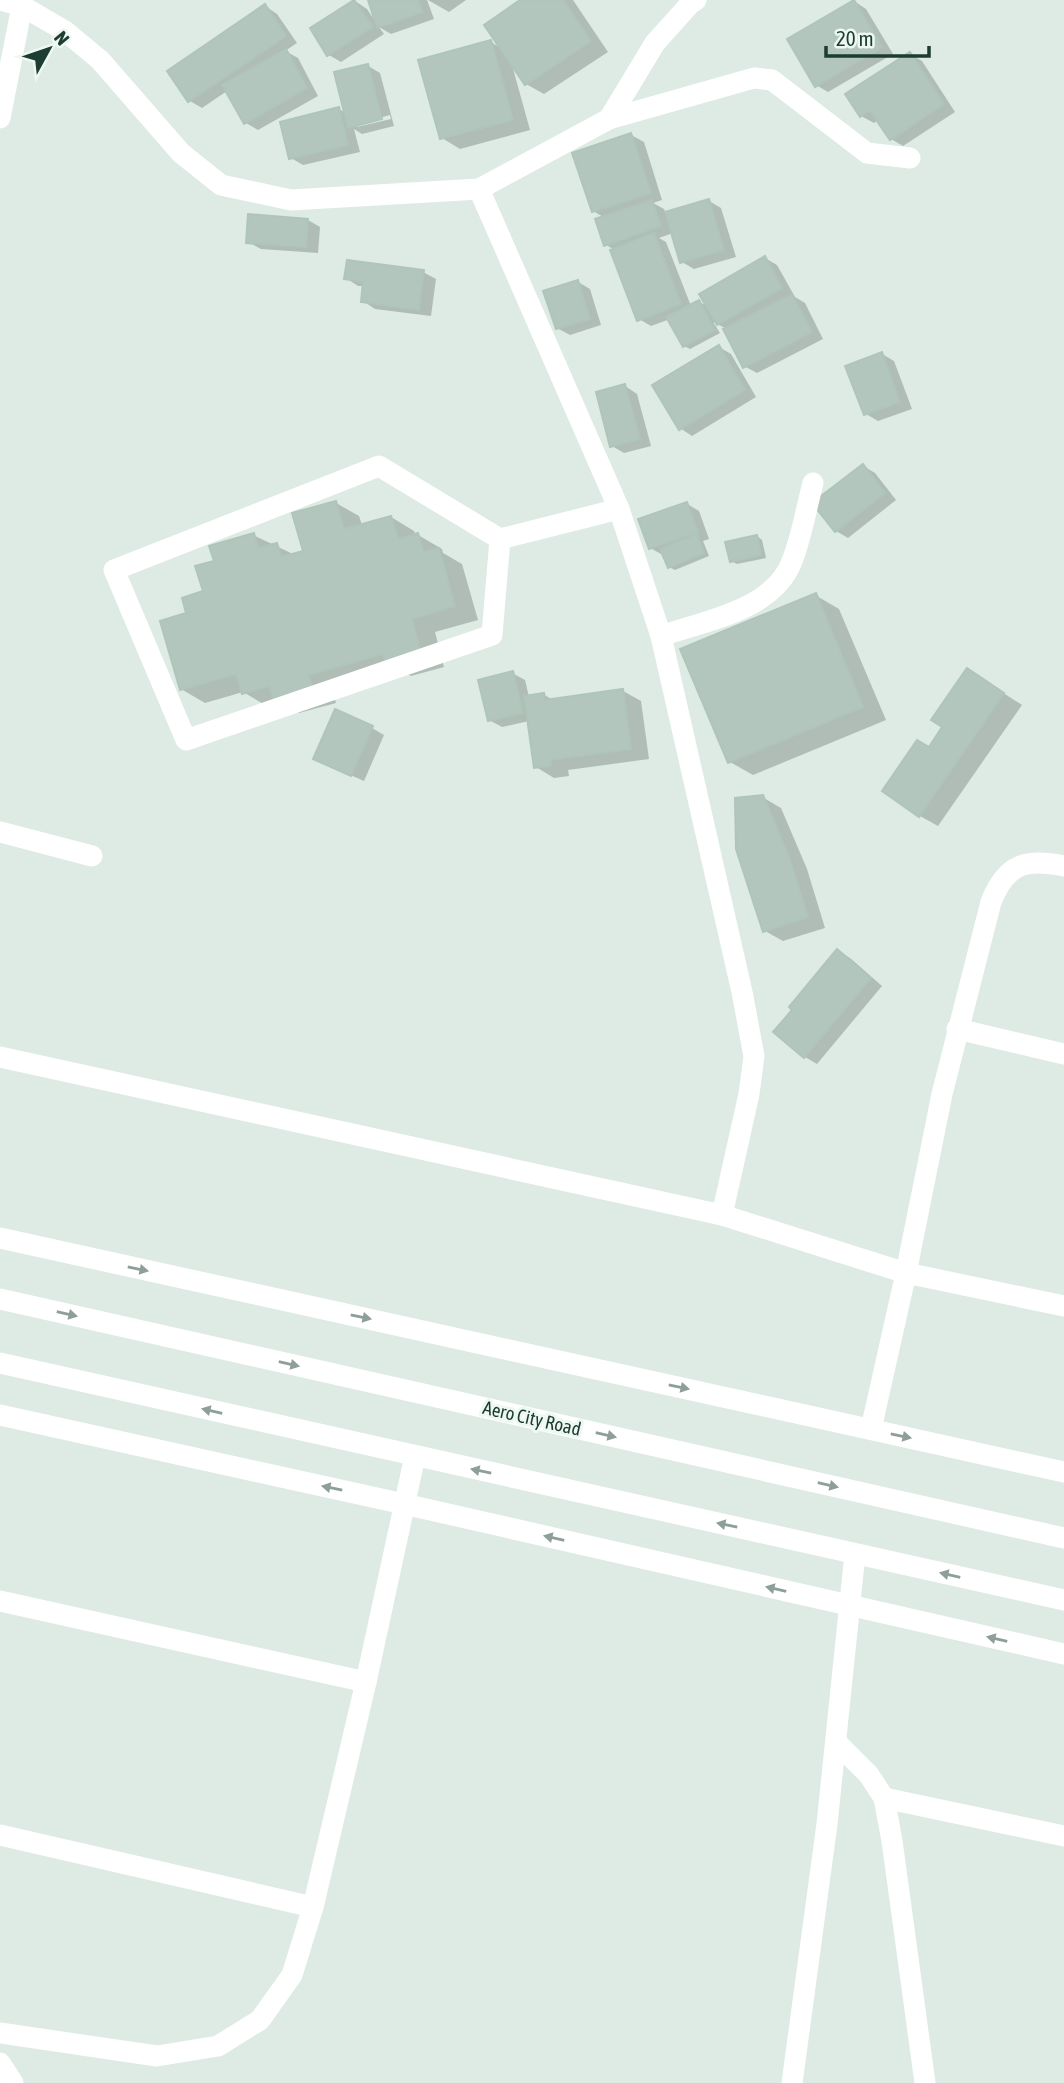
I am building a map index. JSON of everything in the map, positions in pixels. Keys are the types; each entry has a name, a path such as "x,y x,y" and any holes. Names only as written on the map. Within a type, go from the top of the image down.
{"street":[{"path":"1,0 22,6 65,31 100,60 181,153 221,185 291,200 479,189 609,119 754,78 772,80 867,153 910,158"},
{"path":"609,119 654,43 696,0"},
{"path":"0,118 22,6"},
{"path":"479,189 619,509 661,636 742,992 754,1056 749,1094 722,1215"},
{"path":"500,539 492,635 186,740 114,570 379,466 500,539 619,509"},
{"path":"661,636 747,607 762,598 779,582 792,563 813,483"},
{"path":"0,832 92,856"},
{"path":"871,1429 957,1028 991,902 998,884 1014,868 1029,862 1064,866"},
{"path":"957,1028 1064,1054"},
{"path":"0,1057 722,1215 906,1273 1064,1306"},
{"path":"0,1238 1064,1472"},
{"name":"Aero City Road","path":"0,1299 1064,1538"},
{"path":"0,1363 1064,1600"},
{"path":"0,1415 1064,1654"},
{"path":"0,2033 157,2056 218,2046 260,2020 292,1975 313,1907 415,1456"},
{"path":"792,2083 836,1742 855,1554"},
{"path":"0,1601 366,1682"},
{"path":"836,1742 869,1775 884,1798 925,2083"},
{"path":"884,1798 1064,1836"},
{"path":"0,1835 313,1907"},
{"path":"0,2063 13,2083"}],"building":[{"path":"354,0 373,27 327,56 310,28"},
{"path":"368,0 418,0 423,12 377,28"},
{"path":"520,0 563,0 591,41 525,85 484,25"},
{"path":"854,0 882,47 815,87 787,39"},
{"path":"265,4 286,36 188,102 167,71"},
{"path":"491,40 513,120 440,139 418,60"},
{"path":"286,49 307,88 244,124 222,85"},
{"path":"910,52 944,104 890,140 870,111 860,117 845,94"},
{"path":"368,64 382,119 348,128 334,72"},
{"path":"339,107 348,145 289,159 280,122"},
{"path":"631,133 651,193 592,212 572,153"},
{"path":"709,199 724,250 680,263 665,212"},
{"path":"652,200 661,226 604,246 595,219"},
{"path":"248,214 308,219 306,247 246,243"},
{"path":"654,233 681,304 637,321 610,250"},
{"path":"765,256 782,288 717,325 699,294"},
{"path":"347,260 424,270 419,310 361,302 363,282 344,279"},
{"path":"578,280 590,319 556,329 543,291"},
{"path":"792,294 812,332 743,368 723,329"},
{"path":"699,300 715,330 683,347 666,317"},
{"path":"719,345 745,390 679,430 652,385"},
{"path":"882,352 900,402 864,415 845,366"},
{"path":"625,384 640,439 610,447 596,392"},
{"path":"863,464 885,493 835,532 812,503"},
{"path":"336,501 344,529 391,516 398,539 418,533 424,552 439,548 455,606 412,619 421,653 386,663 383,654 309,675 313,690 274,701 269,686 242,694 236,674 180,690 160,621 186,613 182,598 203,591 195,566 214,561 209,546 254,533 258,548 277,543 281,557 303,551 292,513"},
{"path":"687,502 698,532 649,549 638,519"},
{"path":"697,534 704,553 668,568 660,549"},
{"path":"757,535 761,555 730,562 725,542"},
{"path":"816,593 863,707 728,763 680,649"},
{"path":"967,668 1004,693 919,817 882,791 917,740 929,747 942,727 931,720"},
{"path":"513,671 523,713 488,721 478,680"},
{"path":"623,689 631,749 550,760 551,766 534,768 524,696 544,693 545,700"},
{"path":"335,709 373,726 351,776 313,759"},
{"path":"763,795 789,857 808,917 763,932 736,849 735,798"},
{"path":"837,949 871,978 804,1058 773,1032 792,1010 789,1007"}]}
